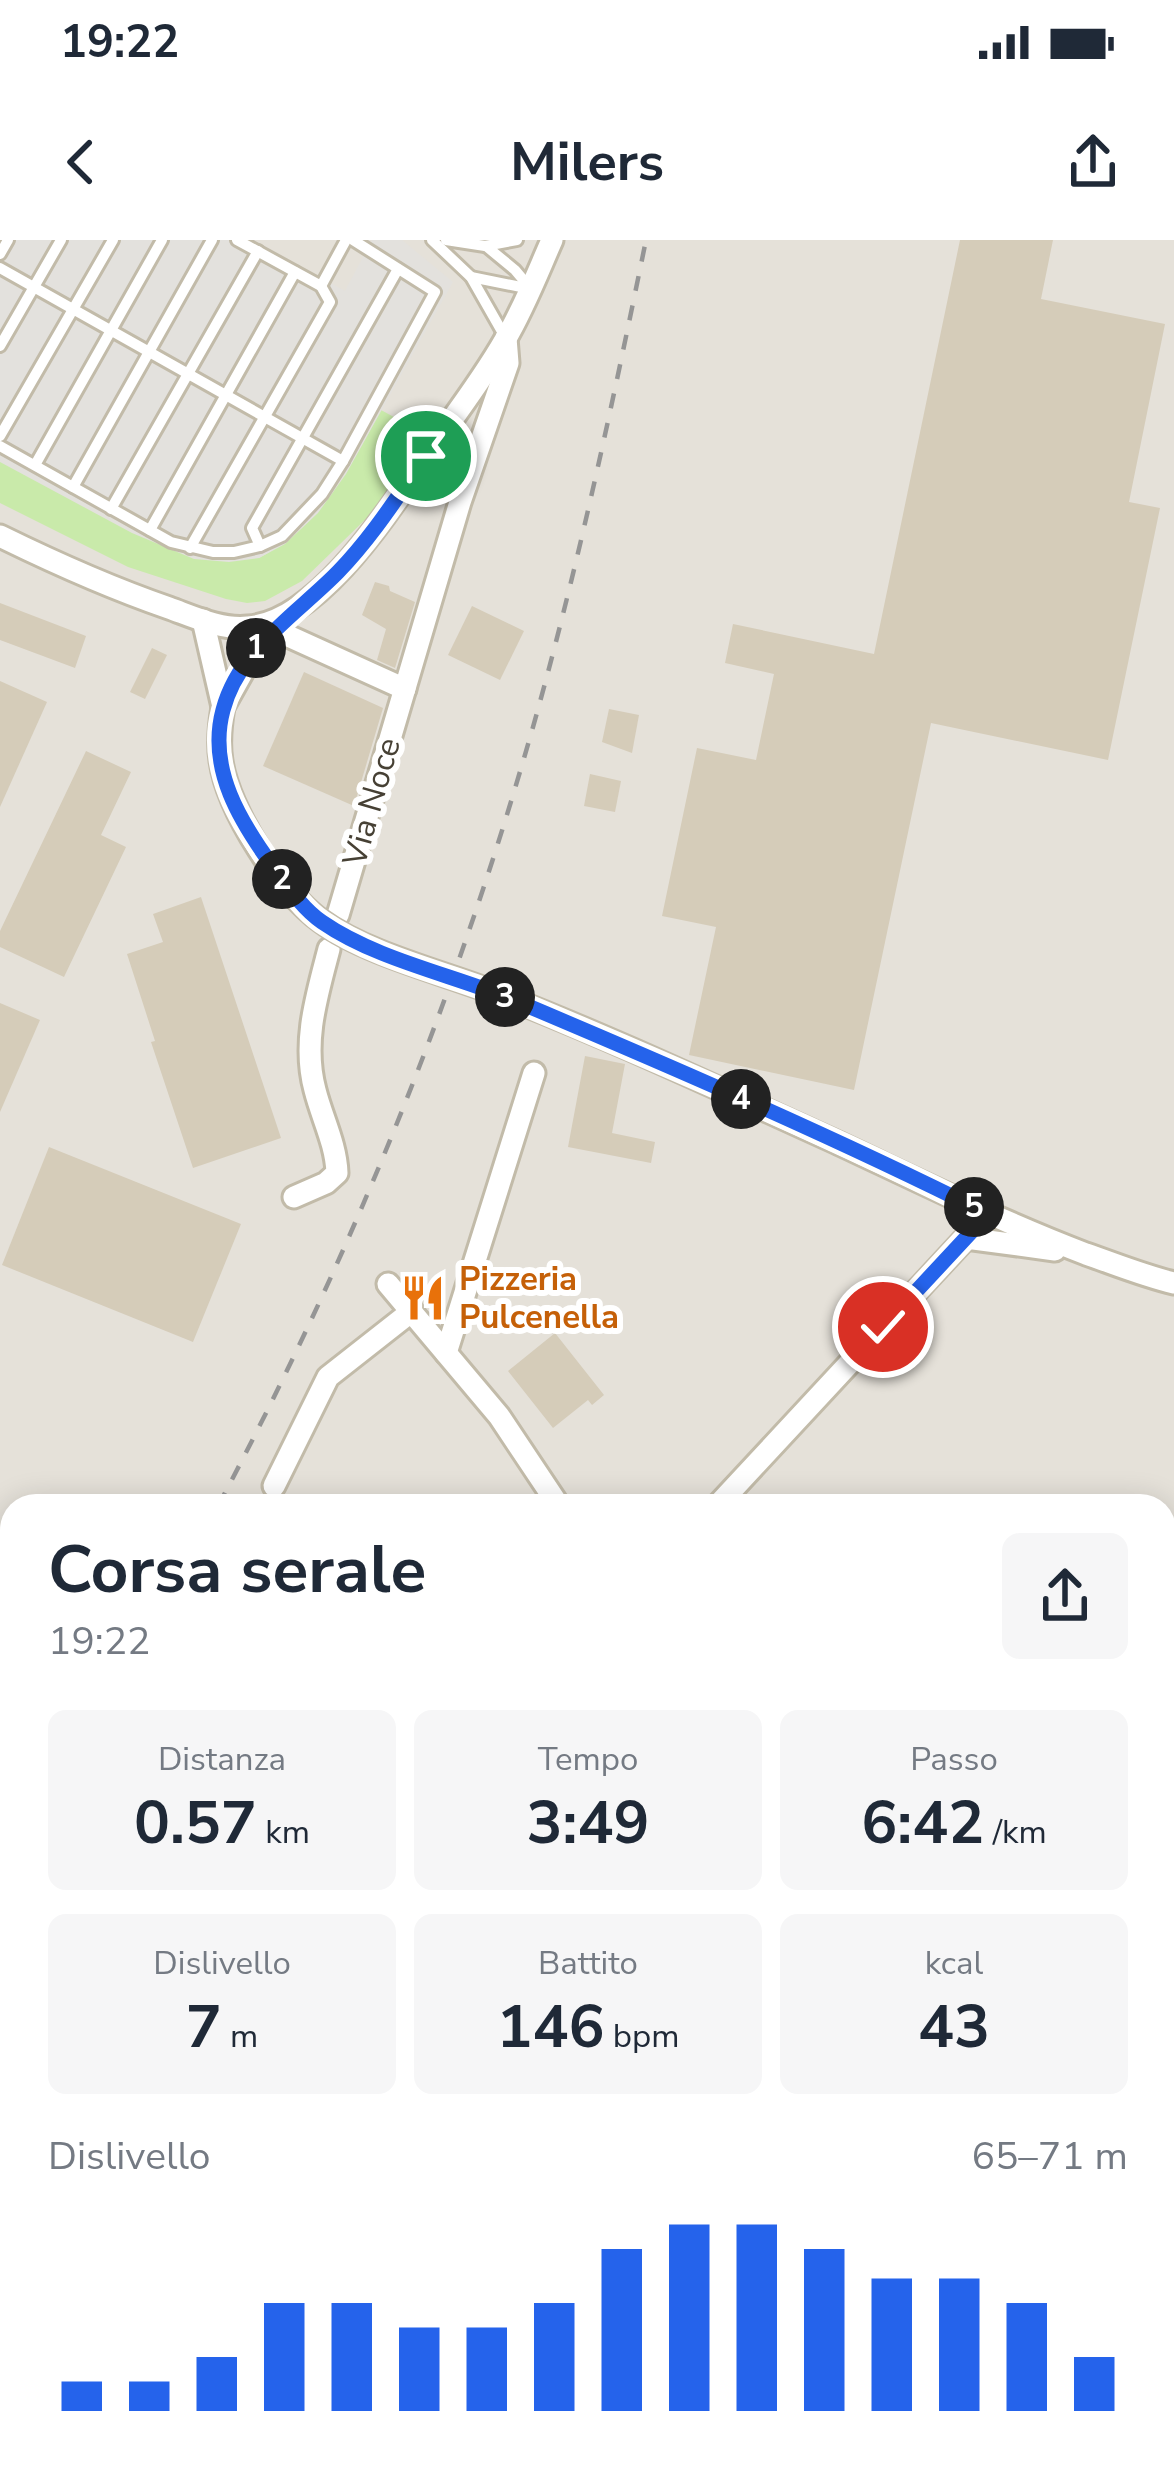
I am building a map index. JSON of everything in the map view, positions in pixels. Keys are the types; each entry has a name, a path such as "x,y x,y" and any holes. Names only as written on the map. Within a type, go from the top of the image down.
{"street":[{"path":"552,240 506,338 370,536 244,665 223,707 219,733 220,759 235,807 278,874 321,922 373,948 635,1051 988,1214 1174,1282"},
{"name":"Via Noce","path":"338,915 460,502 508,363 506,338"},
{"path":"0,536 74,571 229,627 266,624 302,606"},
{"path":"203,620 223,707"},
{"path":"229,627 244,652 244,665"},
{"path":"216,671 229,627"},
{"path":"275,630 405,688"},
{"path":"294,1197 337,1173 313,1085 310,1041 310,1022 329,949"},
{"path":"446,1353 534,1073"},
{"path":"728,1494 988,1214"},
{"path":"966,1238 1088,1254"},
{"path":"388,1284 499,1416 552,1494"},
{"path":"274,1486 328,1377 412,1311"}],"lane":[{"path":"0,254 8,240"},
{"path":"0,346 61,240"},
{"path":"0,436 113,240"},
{"path":"35,465 162,240"},
{"path":"73,487 212,240"},
{"path":"190,548 330,302 321,286 237,240"},
{"path":"0,446 171,542 234,553 282,536 322,494 344,461 435,292 350,240 321,286"},
{"path":"432,240 471,277 506,338"},
{"path":"446,240 485,246 517,240"},
{"path":"485,246 531,289"},
{"path":"111,508 258,251"},
{"path":"0,268 344,461"},
{"path":"260,546 252,528 398,268"},
{"path":"150,530 295,272"},
{"path":"471,277 531,289"}],"shaded area":[{"path":"0,240 1174,240 1174,1494 0,1494"},
{"path":"0,240 254,240 345,291 372,240 402,240 453,282 346,474 318,513 285,544 259,558 194,559 132,533 0,462"}],"green space":[{"path":"381,410 425,434 372,513 302,581 265,601 226,599 128,567 0,503 0,461 259,558 300,529 332,494"}],"building":[{"path":"960,240 1053,240 1041,299 1165,324 1129,502 1160,508 1108,760 931,723 854,1090 689,1055 716,927 662,916 697,748 756,760 774,674 725,663 733,624 874,654"},
{"path":"375,582 415,602 395,668 377,660 386,629 362,615"},
{"path":"0,603 86,636 75,668 0,640"},
{"path":"472,606 524,631 500,680 448,655"},
{"path":"152,648 167,655 145,699 130,692"},
{"path":"304,672 383,708 354,806 263,766"},
{"path":"0,681 47,702 0,807"},
{"path":"609,709 639,715 632,753 602,742"},
{"path":"86,751 131,772 101,835 126,847 64,977 0,947 0,931"},
{"path":"590,774 621,781 615,812 584,806"},
{"path":"201,897 281,1138 193,1168 127,954 163,942 153,914"},
{"path":"0,1003 40,1020 0,1112"},
{"path":"585,1056 625,1064 612,1133 655,1142 651,1163 568,1147"},
{"path":"49,1147 241,1224 193,1342 2,1265"},
{"path":"555,1333 604,1395 592,1405 588,1400 553,1428 508,1371"}],"railway":[{"path":"224,1494 354,1225 468,934 564,612 646,240"}],"place":[{"name":"Pizzeria Pulcenella","path":"423,1298"}],"route":[{"path":"426,456 370,536 244,665 223,707 219,733 220,759 235,807 278,874 321,922 373,948 654,1060 988,1214 883,1327"}]}
